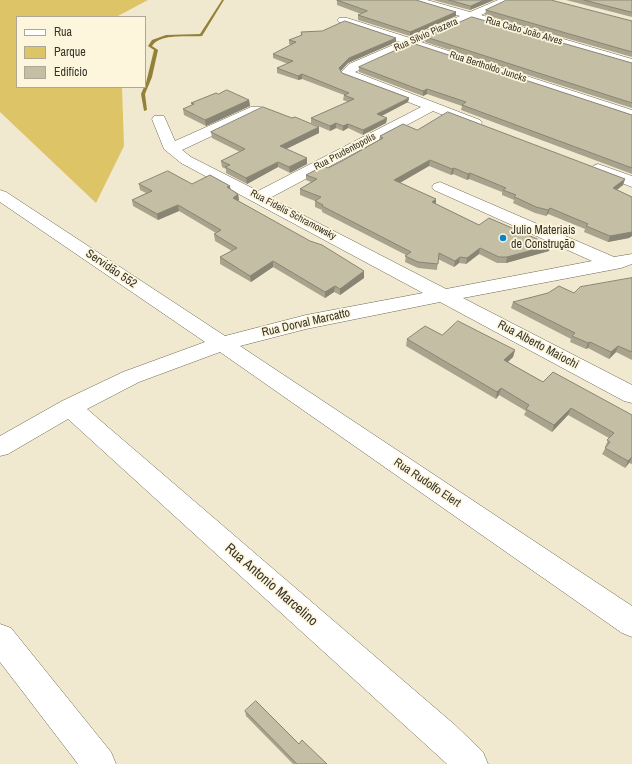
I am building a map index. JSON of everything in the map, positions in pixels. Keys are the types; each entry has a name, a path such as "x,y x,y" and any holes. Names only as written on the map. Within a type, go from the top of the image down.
{"street":[{"name":"Rua Cabo João Alves","path":"416,0 632,63"},
{"name":"Rua Silvio Piazera","path":"431,107 346,73 353,68 507,0"},
{"name":"Rua Bertholdo Juncks","path":"344,20 632,115"},
{"path":"431,107 490,129"},
{"name":"Rua Prudentopolis","path":"259,197 431,107"},
{"path":"159,119 171,149 256,110"},
{"name":"Rua Fidelis Schramowsky","path":"171,149 186,160 443,295"},
{"path":"587,165 632,182"},
{"path":"440,187 632,272"},
{"name":"Servidão 552","path":"0,195 222,344"},
{"name":"Rua Dorval Marcatto","path":"0,447 70,407 131,377 222,344 306,322 632,259"},
{"name":"Rua Alberto Maiochi","path":"443,295 632,395"},
{"name":"Rua Rudolfo Elert","path":"222,344 632,623"},
{"name":"Rua Antonio Marcelino","path":"70,407 431,726 471,764"},
{"path":"0,638 99,764"}],"green space":[{"path":"0,0 148,0 118,16 16,16 16,88 122,88 124,146 96,203 0,112"}],"building":[{"path":"337,0 416,0 456,12 410,32 358,15 367,11"},
{"path":"449,0 484,0 471,6"},
{"path":"507,0 551,0 632,21 632,52 486,10"},
{"path":"584,0 632,0 632,12"},
{"path":"472,17 632,63 632,103 426,37"},
{"path":"345,21 396,38 349,58 339,68 342,73 409,98 377,114 387,118 363,130 348,124 343,126 336,123 330,126 311,118 354,99 344,95 349,93 302,74 298,76 277,68 293,61 273,54 296,42 289,40 302,35 301,32 322,31"},
{"path":"412,43 632,115 632,168 462,105 466,102 427,89 423,91 359,67"},
{"path":"227,90 249,100 205,120 183,109 194,104 191,103"},
{"path":"263,107 292,118 295,117 319,127 280,146 307,158 289,167 278,162 246,178 225,167 230,165 221,161 245,149 211,132"},
{"path":"448,112 625,179 613,188 632,197 632,232 610,236 586,226 588,224 550,208 548,210 536,207 514,197 516,195 503,190 506,188 470,173 468,174 454,168 452,169 430,160 394,180 436,199 432,202 479,225 489,218 551,245 507,257 499,257 480,248 467,258 460,257 455,261 439,253 438,264 418,262 405,256 411,252 322,206 323,205 315,201 321,197 300,189 317,179 306,175 323,166 328,168 342,161 383,138 380,136 403,124 417,130"},
{"path":"168,171 192,184 210,175 230,186 227,187 238,194 233,198 310,241 322,245 364,271 340,289 335,286 325,292 273,261 250,276 220,257 237,248 214,234 221,230 178,205 157,214 132,200 152,191 139,184"},
{"path":"632,278 632,352 618,346 611,352 590,342 588,343 572,336 575,333 513,302 548,293 559,286 574,293 580,287"},
{"path":"458,321 515,350 504,360 543,382 553,372 632,415 632,457 628,461 605,448 610,442 607,440 614,433 571,408 554,425 526,409 529,405 501,388 497,392 407,339 425,326 442,335"},
{"path":"256,701 299,744 302,740 327,764 297,764 245,711"}],"waterway":[{"path":"146,87 150,77 156,50 150,46 153,41 166,36 201,35 223,0"},
{"path":"145,88 143,94 145,110"}],"place":[{"name":"Julio Materiais de Construção","path":"503,238"}]}
